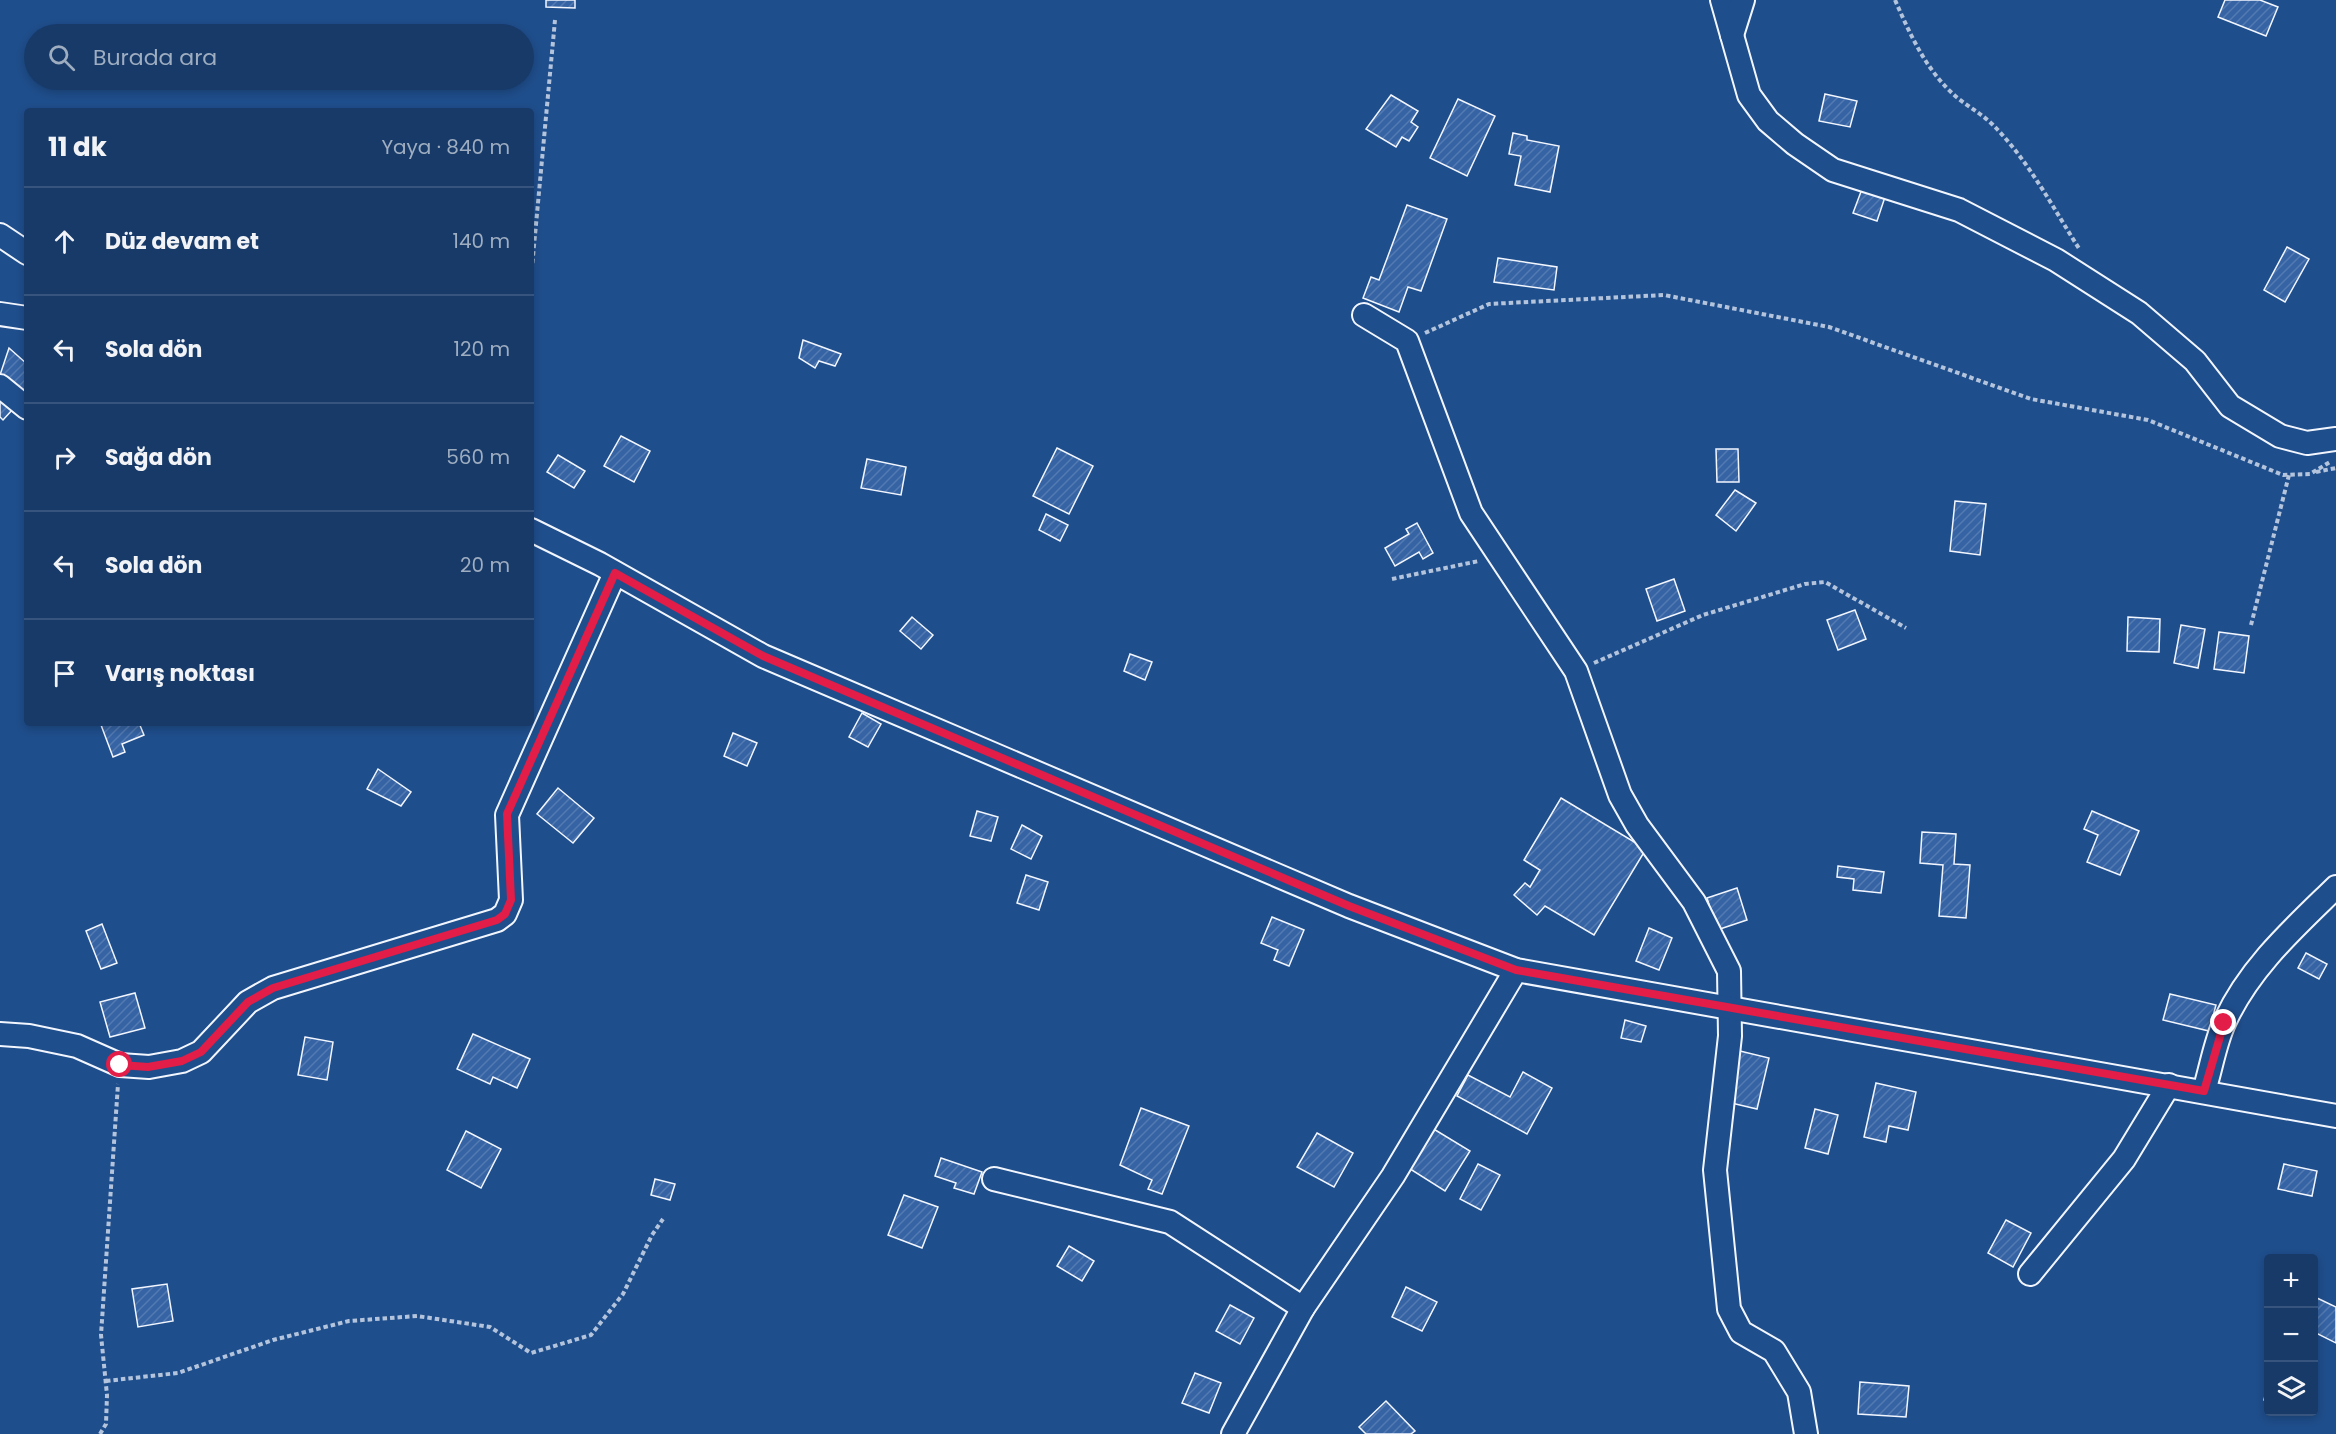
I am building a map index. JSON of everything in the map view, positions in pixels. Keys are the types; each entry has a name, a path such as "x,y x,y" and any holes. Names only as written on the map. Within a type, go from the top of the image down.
{"street":[{"path":"1722,0 1749,95 1757,108 1795,144 1833,170 1959,210 2056,260 2147,320 2195,361 2229,406 2280,436 2307,443 2336,439"},
{"path":"1732,34 1743,0"},
{"path":"0,235 24,251"},
{"path":"0,314 24,318"},
{"path":"1364,315 1407,341 1471,513 1576,671 1620,795 1637,825 1694,902 1729,971 1730,1036 1715,1170 1729,1309 1741,1332 1774,1351 1799,1392 1806,1434"},
{"path":"0,386 24,406"},
{"path":"534,532 615,573 763,656 1349,906 1516,970 2336,1116"},
{"path":"0,1034 29,1036 77,1046 120,1065 148,1067 182,1061 201,1052 248,1002 273,988 497,920 505,914 511,900 507,814 615,573"},
{"path":"2204,1091 2224,1023 2243,988 2271,952 2336,888"},
{"path":"1233,1434 1303,1308 1393,1176 1516,970"},
{"path":"2030,1274 2124,1159 2169,1085"},
{"path":"994,1179 1170,1222 1303,1308"}],"path":[{"path":"1895,0 1910,34 1933,73 1954,95 1992,124 2026,165 2082,254"},
{"path":"534,246 555,20"},
{"path":"1407,341 1489,304 1664,295 1828,327 2031,399 2148,420 2283,475 2310,474 2336,468"},
{"path":"2310,474 2336,458"},
{"path":"2251,625 2289,475"},
{"path":"1392,579 1500,556"},
{"path":"1576,671 1703,615 1805,584 1825,582 1906,628"},
{"path":"100,1434 106,1424 106,1381 101,1335 120,1065"},
{"path":"106,1381 178,1373 273,1340 349,1321 417,1316 490,1327 531,1353 554,1347 591,1335 623,1294 652,1235 663,1219"}],"building":[{"path":"546,0 575,0 575,8 546,7"},
{"path":"2225,0 2260,0 2278,7 2266,36 2218,17"},
{"path":"1825,94 1857,101 1850,127 1819,121"},
{"path":"1391,95 1418,111 1411,122 1418,127 1409,141 1402,137 1396,147 1366,129"},
{"path":"1458,99 1495,116 1467,176 1430,158"},
{"path":"1513,133 1527,136 1527,140 1559,146 1550,192 1515,185 1521,156 1509,154"},
{"path":"1862,189 1885,197 1877,221 1853,213"},
{"path":"1407,205 1447,219 1421,291 1408,287 1399,312 1363,298 1371,277 1379,280"},
{"path":"2287,247 2309,259 2285,302 2264,290"},
{"path":"1498,258 1557,267 1554,290 1494,282"},
{"path":"803,340 841,354 835,366 819,361 815,368 799,358"},
{"path":"9,348 24,361 24,395 0,375"},
{"path":"0,397 13,409 3,420 0,417"},
{"path":"621,436 650,451 634,482 604,466"},
{"path":"1057,448 1093,466 1069,514 1033,496"},
{"path":"1716,449 1738,449 1739,482 1717,482"},
{"path":"558,455 585,471 574,488 547,472"},
{"path":"867,459 906,467 901,495 861,488"},
{"path":"1735,490 1756,503 1736,531 1716,515"},
{"path":"1955,501 1986,504 1980,555 1950,551"},
{"path":"1046,514 1068,525 1060,541 1039,530"},
{"path":"1417,523 1433,553 1423,559 1419,552 1395,566 1385,548 1409,534 1406,529"},
{"path":"1674,579 1685,611 1657,621 1646,589"},
{"path":"1855,610 1866,639 1838,650 1827,620"},
{"path":"912,617 933,635 921,649 900,631"},
{"path":"2128,617 2160,619 2159,652 2127,651"},
{"path":"2181,625 2205,629 2198,668 2174,663"},
{"path":"2219,632 2249,636 2244,673 2214,669"},
{"path":"1130,654 1152,662 1145,680 1124,671"},
{"path":"862,713 881,724 868,747 849,737"},
{"path":"101,726 140,726 144,735 122,744 125,752 113,757"},
{"path":"733,733 757,743 747,766 724,756"},
{"path":"378,769 411,792 401,806 367,789"},
{"path":"558,788 594,818 573,843 537,814"},
{"path":"1561,798 1646,849 1594,935 1545,906 1537,915 1514,895 1525,883 1530,887 1540,870 1524,860"},
{"path":"977,811 998,817 991,841 970,836"},
{"path":"2092,811 2139,831 2120,875 2087,862 2098,835 2084,829"},
{"path":"1022,825 1042,836 1031,859 1011,849"},
{"path":"1922,832 1956,834 1954,864 1970,865 1966,918 1939,916 1943,865 1920,863"},
{"path":"1838,866 1884,872 1881,893 1853,890 1854,879 1837,877"},
{"path":"1026,875 1048,882 1039,910 1017,903"},
{"path":"1737,888 1747,920 1717,930 1707,898"},
{"path":"1272,917 1304,930 1289,966 1274,960 1278,950 1261,943"},
{"path":"102,924 117,963 101,969 86,931"},
{"path":"1649,928 1672,938 1659,970 1636,961"},
{"path":"2306,953 2327,964 2319,979 2298,968"},
{"path":"135,993 145,1028 110,1037 100,1002"},
{"path":"2170,994 2216,1005 2209,1031 2163,1020"},
{"path":"1625,1020 1646,1026 1641,1042 1621,1038"},
{"path":"473,1034 530,1059 517,1088 493,1077 490,1084 457,1069"},
{"path":"305,1037 333,1042 327,1080 298,1075"},
{"path":"1740,1051 1769,1058 1757,1109 1727,1102"},
{"path":"1523,1072 1552,1088 1527,1134 1457,1096 1468,1075 1510,1097"},
{"path":"1876,1083 1916,1092 1908,1130 1889,1126 1886,1142 1864,1137"},
{"path":"1141,1108 1189,1126 1162,1194 1148,1189 1152,1180 1120,1165"},
{"path":"1815,1109 1838,1115 1828,1154 1805,1148"},
{"path":"1432,1128 1470,1151 1445,1191 1407,1167"},
{"path":"466,1131 501,1149 481,1188 447,1170"},
{"path":"1317,1133 1353,1153 1334,1187 1297,1167"},
{"path":"941,1158 982,1172 974,1194 954,1188 956,1183 935,1176"},
{"path":"1478,1164 1500,1175 1481,1210 1460,1199"},
{"path":"2284,1164 2317,1171 2312,1196 2278,1189"},
{"path":"655,1179 675,1184 670,1200 651,1195"},
{"path":"904,1195 938,1207 922,1248 888,1235"},
{"path":"2006,1220 2031,1233 2013,1267 1988,1253"},
{"path":"1069,1246 1094,1261 1082,1281 1057,1266"},
{"path":"167,1284 173,1321 138,1327 132,1289"},
{"path":"1406,1287 1437,1302 1422,1331 1392,1317"},
{"path":"2318,1298 2336,1307 2336,1343 2318,1334"},
{"path":"1230,1305 1254,1318 1240,1344 1216,1331"},
{"path":"1195,1373 1221,1383 1209,1413 1182,1403"},
{"path":"1860,1382 1909,1386 1906,1417 1858,1414"},
{"path":"1386,1401 1415,1431 1411,1434 1366,1434 1359,1427"}],"route":[{"path":"120,1065 148,1067 182,1061 201,1052 248,1002 273,988 497,920 505,914 511,900 507,814 615,573 763,656 1349,906 1516,970 2204,1091 2224,1023"}]}
